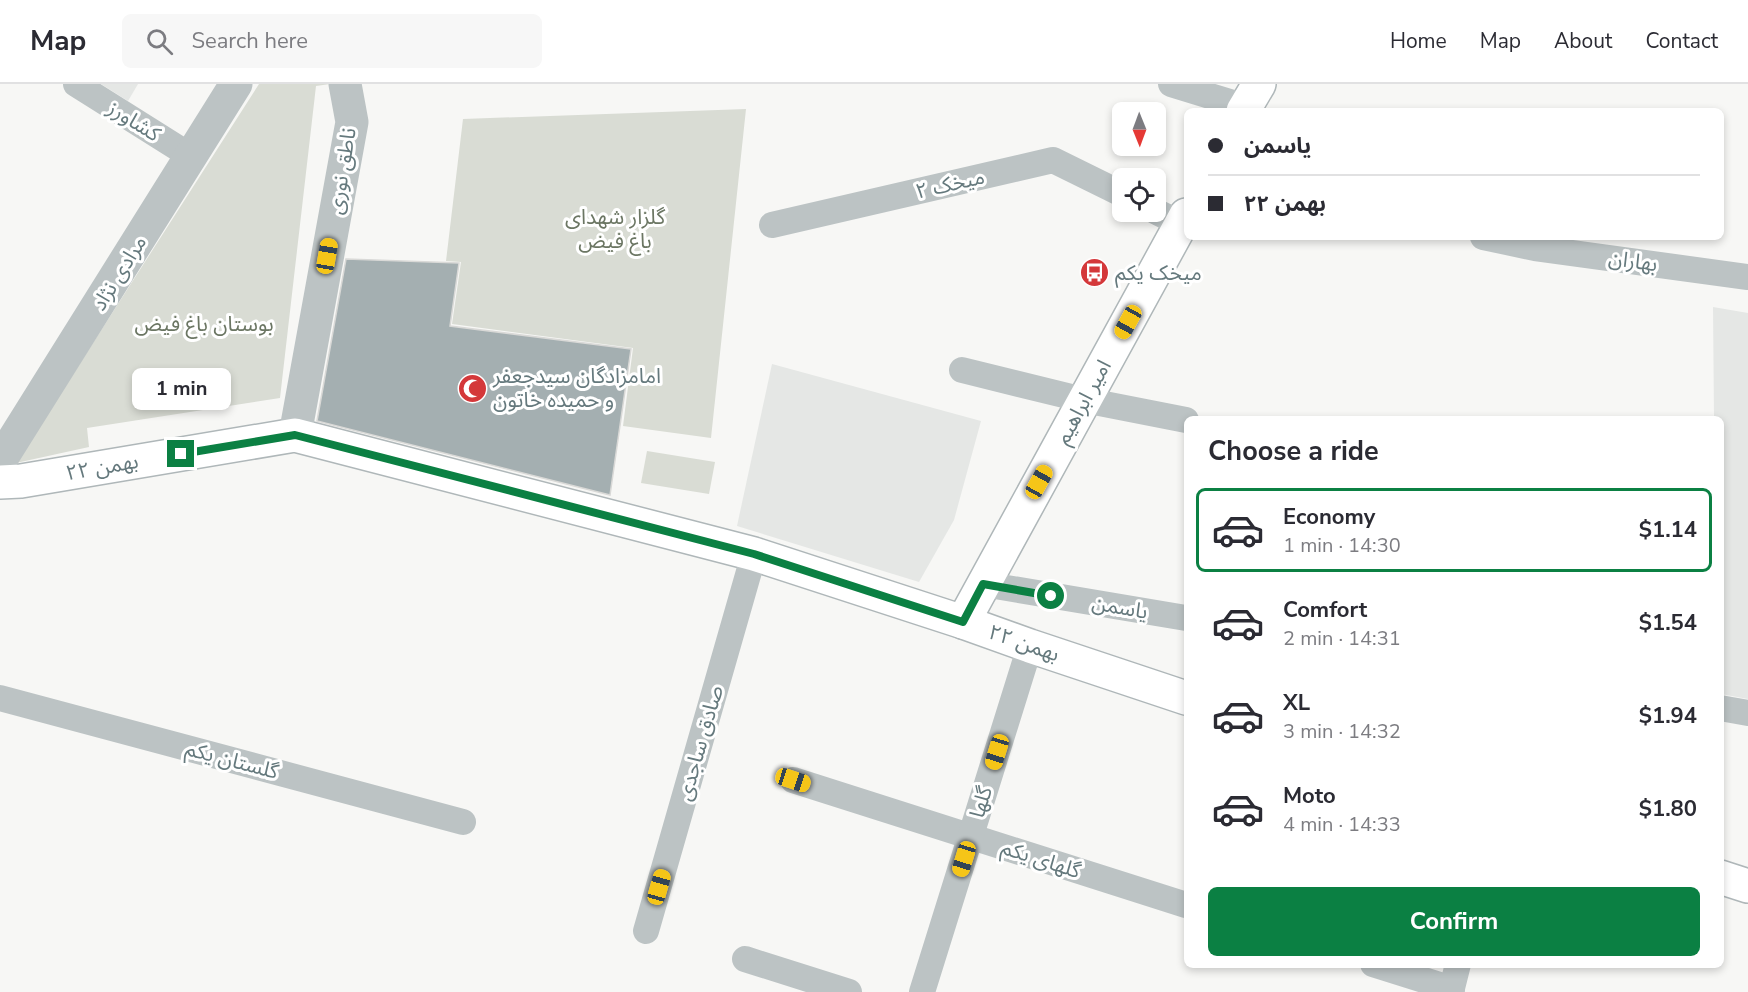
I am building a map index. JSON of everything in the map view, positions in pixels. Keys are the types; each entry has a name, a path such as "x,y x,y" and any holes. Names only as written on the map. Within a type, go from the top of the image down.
{"main road":[{"name":"امیر ابراهیم","path":"963,622 1084,400 1174,217"},
{"name":"۲۲ بهمن","path":"5,478 295,435 754,554 1184,697"},
{"path":"1724,878 1748,886"}],"street":[{"name":"کشاورز","path":"76,84 192,157"},
{"name":"مرادی نژاد","path":"5,478 236,84"},
{"name":"ناطق نوری","path":"295,435 352,122 345,84"},
{"path":"1171,84 1249,101"},
{"name":"میخک ۲","path":"772,225 1053,160 1112,189"},
{"name":"بهاران","path":"1497,240 1534,248 1748,277"},
{"path":"962,370 1084,400 1184,420"},
{"name":"صادق ساجدی","path":"646,931 754,554"},
{"name":"یاسمن","path":"983,584 1184,618"},
{"name":"گلها","path":"922,992 1030,646"},
{"name":"گلستان یکم","path":"0,698 463,822"},
{"path":"1724,709 1748,712"},
{"name":"گلهای یکم","path":"793,780 1184,904"},
{"path":"745,959 849,992"},
{"path":"1385,968 1451,991 1457,968"}],"shaded area":[{"path":"101,84 138,84 128,101"},
{"path":"1713,307 1748,313 1748,699 1724,695 1724,416 1714,416"},
{"path":"772,364 981,421 954,520 919,582 737,526"}],"green space":[{"name":"بوستان باغ فیض","path":"259,84 330,84 316,86 280,398 87,428 89,447 16,463"},
{"name":"گلزار شهدای باغ فیض","path":"746,109 711,438 623,426 633,348 452,324 461,262 446,261 463,119"},
{"path":"647,451 715,462 709,494 641,483"}],"building":[{"name":"امامزادگان سیدجعفر و حمیده خاتون","path":"346,259 459,263 450,326 631,349 610,495 317,421"}],"place":[{"name":"میخک یکم","path":"1094,273"},
{"name":"امامزادگان سیدجعفر و حمیده خاتون","path":"472,388"}],"route":[{"path":"181,454 295,435 754,554 963,622 983,584 1051,596"}]}
